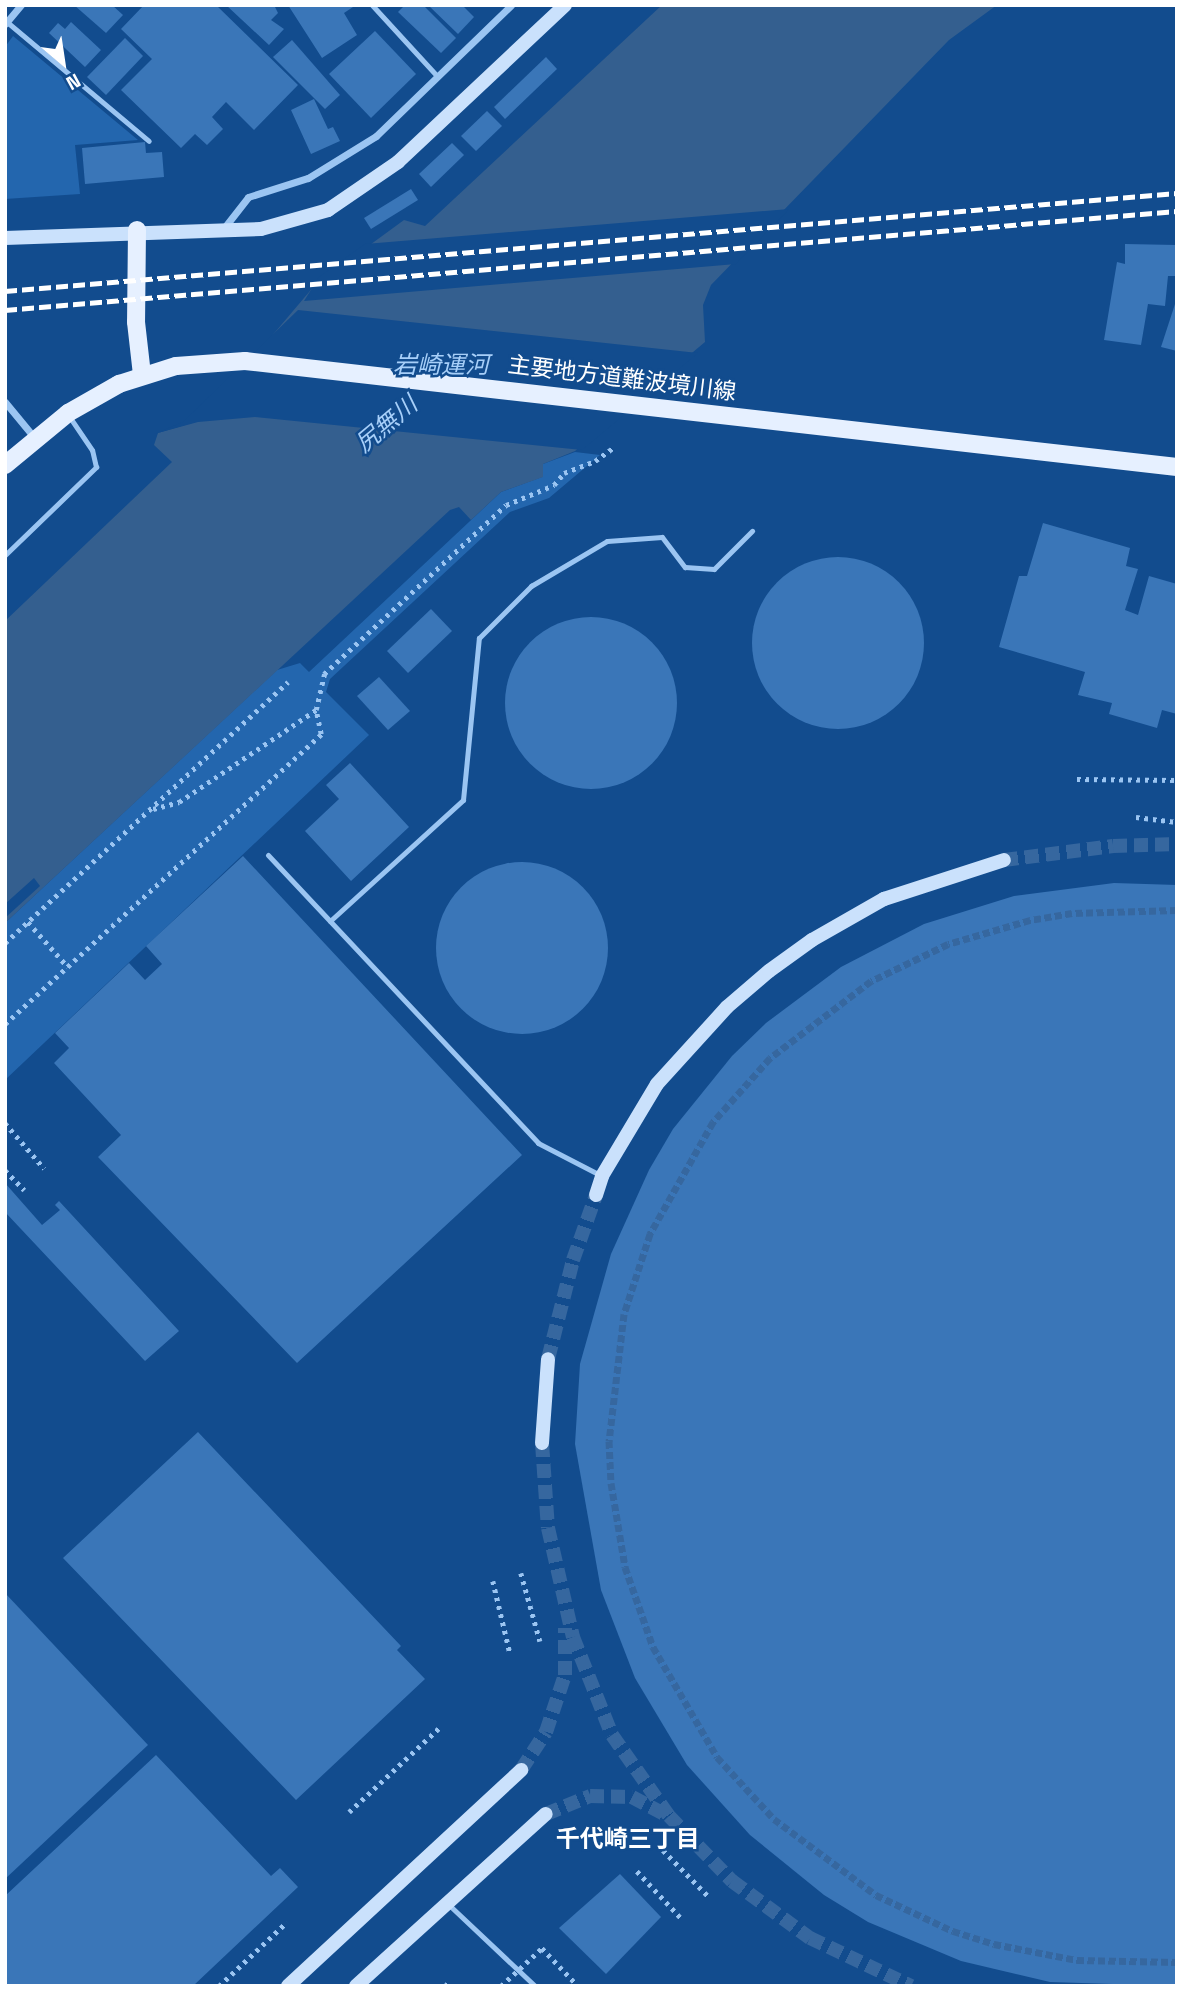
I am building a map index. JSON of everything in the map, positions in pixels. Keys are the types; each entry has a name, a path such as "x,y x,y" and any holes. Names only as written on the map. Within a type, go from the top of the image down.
{"main road":[{"path":"137,230 136,322 142,375"},
{"name":"主要地方道難波境川線","path":"5,465 34,438 68,413 142,375 207,362 245,361 643,403 1177,467"}],"street":[{"path":"6,23 21,5"},
{"path":"224,228 248,197 308,178 376,136 511,5"},
{"path":"5,238 287,225 360,192 565,5"},
{"path":"5,402 34,438"},
{"path":"596,1195 601,1177 665,1074 727,1007 769,971 812,940 884,899 1003,860"},
{"path":"542,1443 548,1359"},
{"path":"288,1986 521,1770"},
{"path":"356,1986 446,1902 547,1814"}],"lane":[{"path":"372,5 437,76"},
{"path":"6,23 149,141"},
{"path":"5,555 96,467 92,450 68,413"},
{"path":"330,921 463,800 479,638 531,586 607,541 662,537 685,567 714,569 752,531"},
{"path":"268,856 538,1143 601,1177"},
{"path":"446,1902 535,1986"}],"path":[{"path":"5,1024 321,734 316,710 324,674 506,505 554,485 564,473 595,461 614,447"},
{"path":"5,943 288,682"},
{"path":"150,810 179,802 316,710"},
{"path":"1077,779 1177,780"},
{"path":"1136,817 1177,822"},
{"path":"28,922 68,967"},
{"path":"5,1124 44,1168"},
{"path":"5,1170 24,1190"},
{"path":"521,1573 540,1641"},
{"path":"493,1581 510,1653"},
{"path":"349,1812 440,1727"},
{"path":"663,1850 710,1898"},
{"path":"637,1871 681,1918"},
{"path":"219,1986 287,1922"},
{"path":"501,1986 542,1948 578,1986"}],"shaded area":[{"path":"13,36 138,140 75,145 80,194 5,199 5,47"},
{"path":"575,452 600,455 549,498 510,512 330,679 326,692 369,735 5,1080 5,923 277,670 300,663 309,672 501,492 542,477 543,464"}],"water":[{"name":"岩崎運河","path":"662,5 997,5 949,40 711,285 703,305 705,342 575,451 543,464 543,477 501,492 471,520 459,507 450,510 5,923 5,621 172,462 154,445 158,433 185,425 249,363 315,285 404,220 425,226"}],"pier":[{"path":"789,209 736,264 304,301 319,277 365,244"},
{"path":"298,310 698,353 582,450 255,417 198,422 154,434 183,422"},
{"path":"34,878 40,886 5,918 5,904"}],"building":[{"path":"74,5 112,5 123,15 106,33"},
{"path":"144,5 216,5 298,85 254,130 226,102 212,117 223,129 207,145 195,134 181,148 121,90 152,59 121,29"},
{"path":"226,5 274,5 278,13 271,20 284,29 269,45"},
{"path":"288,5 356,5 344,13 357,35 322,58"},
{"path":"405,5 423,5 456,38 441,53 398,12"},
{"path":"428,5 462,5 474,17 458,34"},
{"path":"71,22 101,50 85,67 49,33 58,23 65,29"},
{"path":"375,31 416,74 371,118 329,74"},
{"path":"125,38 143,56 106,95 87,77"},
{"path":"292,40 340,95 325,109 273,57"},
{"path":"546,57 557,69 505,119 494,107"},
{"path":"314,99 328,129 333,127 340,141 311,154 291,110"},
{"path":"487,111 502,126 476,151 461,136"},
{"path":"145,142 146,153 162,152 164,177 85,184 82,148"},
{"path":"452,143 464,155 431,187 419,174"},
{"path":"411,189 418,200 371,229 364,218"},
{"path":"1125,244 1177,245 1177,276 1168,276 1165,306 1148,304 1141,345 1104,340 1117,262 1125,264"},
{"path":"1177,301 1177,351 1161,347"},
{"path":"1043,523 1130,548 1126,566 1138,569 1125,610 1138,615 1149,576 1177,584 1177,714 1162,710 1157,728 1109,714 1112,703 1078,695 1085,672 999,647 1019,576 1027,576"},
{"path":"838,557 871,563 899,582 918,610 924,643 918,676 899,704 871,723 838,729 805,723 777,704 758,676 752,643 758,610 777,582 805,563"},
{"path":"431,609 452,631 408,673 387,651"},
{"path":"591,617 624,623 652,642 671,670 677,703 671,736 652,764 624,783 591,789 558,783 530,764 511,736 505,703 511,670 530,642 558,623"},
{"path":"379,677 410,711 388,730 357,696"},
{"path":"350,763 409,827 351,881 305,831 339,799 326,785"},
{"path":"243,856 522,1155 297,1363 98,1157 121,1135 54,1063 69,1048 55,1033 129,963 145,980 162,964 146,946"},
{"path":"522,862 555,869 583,887 601,915 608,948 601,981 583,1009 555,1027 522,1034 489,1027 461,1009 443,981 436,948 443,915 461,887 489,869"},
{"path":"1114,883 1177,885 1175,1986 1050,1982 961,1961 868,1922 824,1895 750,1835 687,1765 635,1678 601,1590 575,1444 580,1364 611,1254 649,1170 673,1129 732,1056 766,1023 841,967 924,924 1014,896"},
{"path":"5,1183 42,1225 60,1210 55,1205 59,1201 179,1331 145,1361 5,1212"},
{"path":"198,1432 401,1646 397,1650 425,1679 296,1800 63,1558"},
{"path":"5,1593 148,1745 5,1879"},
{"path":"156,1755 271,1876 280,1868 298,1887 193,1986 5,1986 5,1896"},
{"path":"620,1874 661,1917 606,1974 559,1928"}],"tunnel":[{"path":"1004,860 1113,846 1177,844"},
{"path":"1177,910 1072,913 1030,920 948,944 871,981 770,1058 713,1122 650,1234 624,1314 609,1441 611,1483 625,1567 653,1647 717,1757 774,1819 876,1895 953,1931 994,1944 1077,1960 1177,1962"},
{"path":"548,1359 573,1260 596,1195"},
{"path":"542,1443 548,1528 573,1637 612,1735 669,1816 732,1881 810,1938 911,1986"},
{"path":"521,1770 546,1732 565,1675 565,1628"},
{"path":"546,1814 590,1796 632,1797 664,1814"}],"railway":[{"path":"5,291 1177,193"},
{"path":"5,310 1177,211"}],"district":[{"name":"千代崎三丁目","path":"628,1839"}],"water label":[{"name":"尻無川","path":"386,424"}]}
